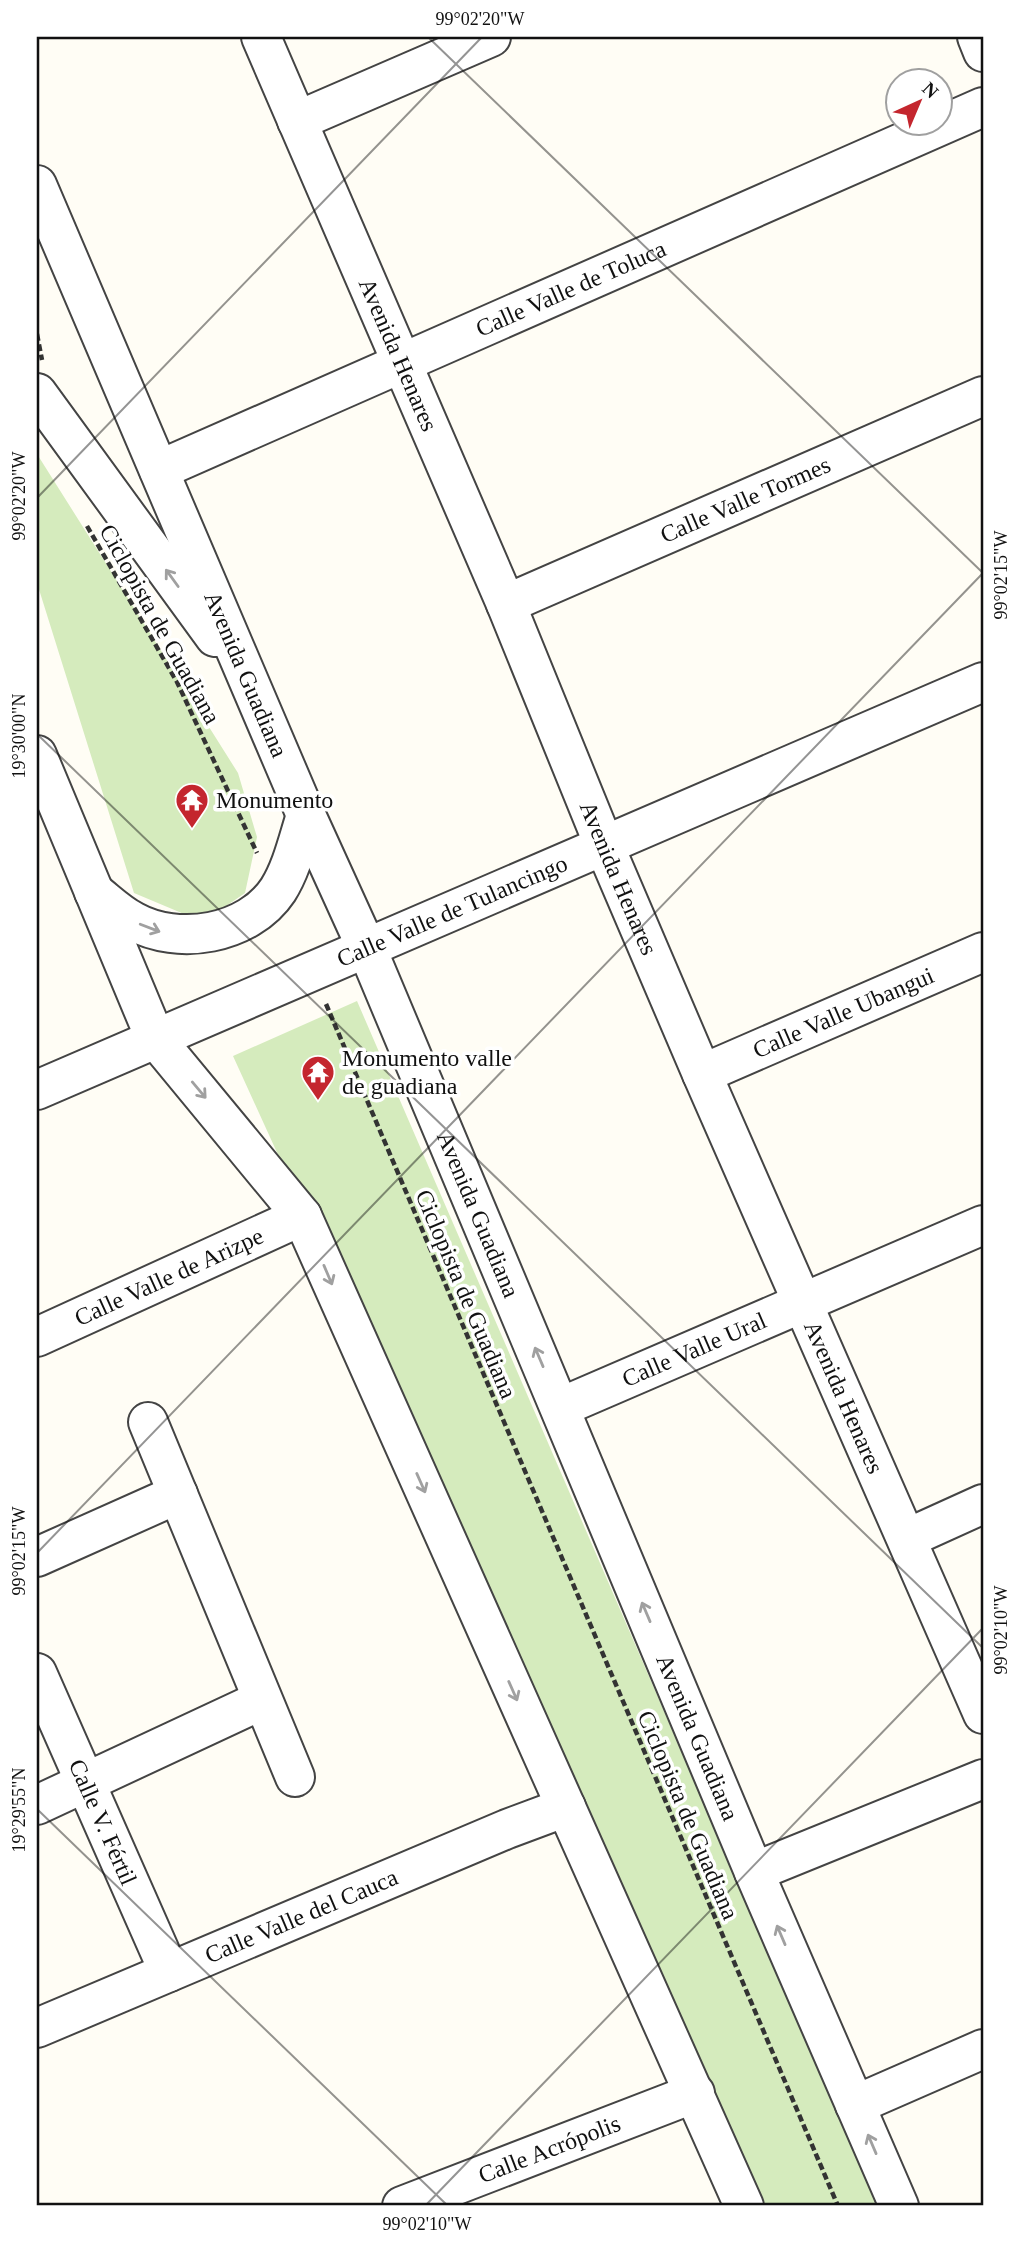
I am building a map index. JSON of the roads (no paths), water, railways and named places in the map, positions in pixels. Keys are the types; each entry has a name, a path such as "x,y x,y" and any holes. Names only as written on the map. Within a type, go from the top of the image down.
{"street":[{"name":"Avenida Henares","path":"261,37 506,604 604,845 702,1074 983,1714"},
{"path":"297,121 491,37"},
{"path":"977,37 983,52"},
{"name":"Calle Valle de Toluca","path":"159,470 983,107"},
{"name":"Avenida Guadiana","path":"37,185 256,692 306,815 367,950 754,1872 899,2206"},
{"name":"Calle Valle Tormes","path":"506,604 983,396"},
{"path":"40,399 256,692"},
{"name":"Calle Valle de Tulancingo","path":"37,1090 367,950 983,682"},
{"path":"37,729 57,797"},
{"path":"37,755 57,797 155,1038 302,1216 744,2206"},
{"path":"93,891 133,921 161,932 190,935 219,930 246,918 276,892 286,875 306,815"},
{"name":"Calle Valle Ubangui","path":"702,1074 983,952"},
{"name":"Calle Valle de Arizpe","path":"37,1336 302,1216"},
{"name":"Calle Valle Ural","path":"561,1407 983,1225"},
{"path":"148,1422 295,1777"},
{"path":"37,1556 178,1494"},
{"path":"908,1538 983,1504"},
{"name":"Calle V. Fértil","path":"37,1673 169,1972"},
{"path":"37,1805 262,1700"},
{"path":"754,1872 983,1779"},
{"name":"Calle Valle del Cauca","path":"37,2028 507,1829 566,1807"},
{"path":"855,2105 983,2049"},
{"name":"Calle Acrópolis","path":"402,2206 695,2092"}],"place":[{"name":"Monumento","path":"192,830"},
{"name":"Monumento valle de guadiana","path":"318,1102"}]}
